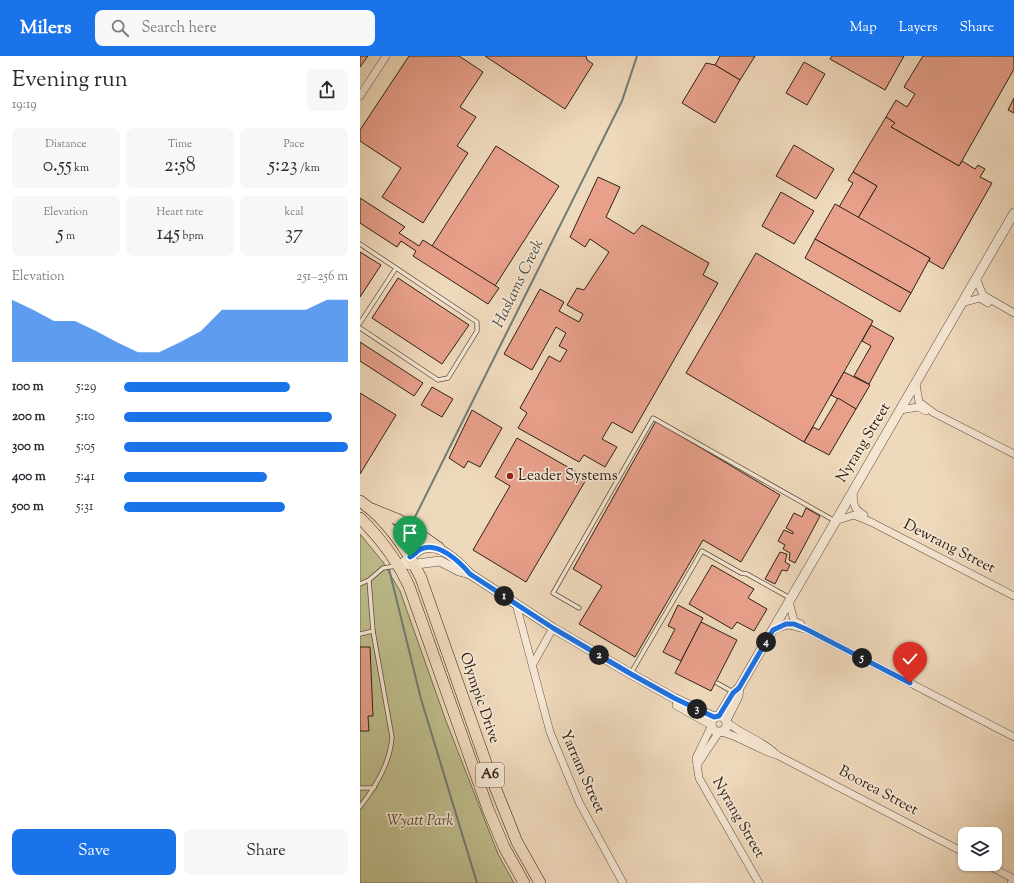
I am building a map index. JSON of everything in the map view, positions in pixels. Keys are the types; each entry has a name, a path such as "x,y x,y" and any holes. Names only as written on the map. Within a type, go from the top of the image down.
{"highway":[{"path":"365,505 399,520 439,548"},
{"name":"A6","path":"365,505 412,561"},
{"name":"A6","path":"360,518 381,541 399,566"},
{"name":"Olympic Drive","path":"412,561 421,578 491,777 517,842 540,883"},
{"name":"Olympic Drive","path":"399,566 408,584 488,809 504,848 524,883"}],"street":[{"path":"360,96 386,56"},
{"name":"Nyrang Street","path":"759,883 699,778 697,765 736,690 773,630 1014,213"},
{"path":"976,278 983,295 998,305"},
{"path":"962,303 980,298 1014,313"},
{"path":"916,384 919,402 934,412 1014,454"},
{"path":"900,410 918,407 934,412"},
{"name":"Dewrang Street","path":"853,490 854,507 871,522"},
{"name":"Dewrang Street","path":"835,521 854,515 871,522 1014,596"},
{"name":"Boorea Street","path":"412,561 422,549 439,548 463,565 470,574"},
{"name":"Boorea Street","path":"399,566 412,561 440,561 459,571 470,574 553,628 719,724 734,735 768,753 777,755"},
{"path":"790,600 794,621 801,624 806,629"},
{"name":"Yarram Street","path":"516,604 550,732 579,802 623,883"},
{"path":"773,630 786,624 794,624 806,629 1014,737"},
{"path":"532,664 553,628"},
{"name":"Boorea Street","path":"719,724 735,729 769,748 777,755 958,849"},
{"path":"999,871 1014,879 1012,883"}],"lane":[{"path":"360,244 477,322 477,331 448,378 438,380 360,328"},
{"path":"360,323 396,268"},
{"path":"578,608 553,593 653,418 835,521"},
{"path":"631,674 702,551 741,573 747,574 790,600"},
{"path":"360,584 369,580 383,568 399,566"},
{"path":"360,807 381,776 392,737 373,631 369,580"},
{"path":"360,634 373,631"},
{"path":"717,683 736,690"},
{"path":"360,788 374,788"}],"green space":[{"name":"Wyatt Park","path":"360,534 383,562 400,591 446,721 498,854 514,883 360,883"}],"building":[{"path":"360,56 368,56 360,67"},
{"path":"409,56 459,56 483,72 460,107 476,117 457,146 468,153 423,223 382,197 401,168 360,141 360,130"},
{"path":"485,56 586,56 587,60 593,64 565,109"},
{"path":"720,56 755,56 740,80 715,65"},
{"path":"832,56 904,56 885,90 830,59"},
{"path":"923,56 1014,56 1014,69 959,166 891,127 895,123 886,117 896,100 907,107 915,94 904,87"},
{"path":"804,62 825,74 807,105 786,93"},
{"path":"706,63 715,65 740,80 715,123 682,103"},
{"path":"1014,98 1014,113 1008,110"},
{"path":"886,117 895,123 891,127 959,166 962,161 975,169 978,165 985,169 980,177 992,183 943,269 929,261 930,258 858,218 877,186 853,172"},
{"path":"794,145 834,169 816,199 776,176"},
{"path":"496,146 559,186 495,286 432,246"},
{"path":"853,172 877,186 858,218 839,207 853,183 848,180"},
{"path":"598,177 620,187 606,217 634,234 642,225 709,263 703,275 718,283 632,433 612,422 602,439 617,447 605,467 584,455 579,462 518,428 527,413 520,408 549,356 560,362 567,350 559,346 566,333 556,327 532,370 504,354 540,289 564,302 559,311 579,322 583,314 567,305 577,288 584,290 609,252 590,239 585,247 570,237"},
{"path":"781,192 814,211 794,244 762,226"},
{"path":"360,198 405,227 399,233 419,246 423,240 499,288 488,304 413,256 416,251 401,241 397,247 360,223"},
{"path":"835,204 930,258 911,293 815,239"},
{"path":"815,239 911,293 900,312 805,258"},
{"path":"360,252 381,265 360,297"},
{"path":"756,253 873,321 804,442 686,373"},
{"path":"398,278 469,325 442,364 372,318"},
{"path":"871,325 894,338 869,384 854,376 871,346 862,341"},
{"path":"360,342 423,383 414,396 360,361"},
{"path":"844,372 870,385 856,409 831,395"},
{"path":"432,387 453,399 442,417 421,405"},
{"path":"360,393 396,415 360,474"},
{"path":"838,398 856,409 829,455 804,442 813,427 819,430"},
{"path":"472,410 502,428 480,467 468,461 464,468 449,458"},
{"path":"656,421 780,495 741,562 703,540 635,657 579,624 602,586 573,569"},
{"path":"517,438 587,478 526,582 473,550 510,486 495,477"},
{"path":"806,508 820,516 795,563 789,560 790,553 783,549 785,545 778,541 784,530 793,534 793,532 786,528 794,513 802,517"},
{"path":"780,552 787,554 785,562 790,565 787,571 782,570 775,584 765,579"},
{"path":"712,565 754,589 748,598 767,609 754,631 737,622 732,629 689,604"},
{"path":"678,605 703,618 681,661 663,652 675,629 668,626"},
{"path":"701,622 737,640 711,691 675,673"},
{"path":"360,647 370,647 373,716 368,716 369,731 360,731"}],"waterway":[{"name":"Haslams Creek","path":"414,519 622,101 637,56"},
{"path":"389,569 421,699 477,883"}],"place":[{"name":"Leader Systems","path":"510,476"}],"route":[{"path":"410,557 422,549 439,548 463,565 470,574 553,628 674,698 714,717 719,716 733,693 739,688 773,630 786,624 794,624 800,628 806,629 910,683"}]}
